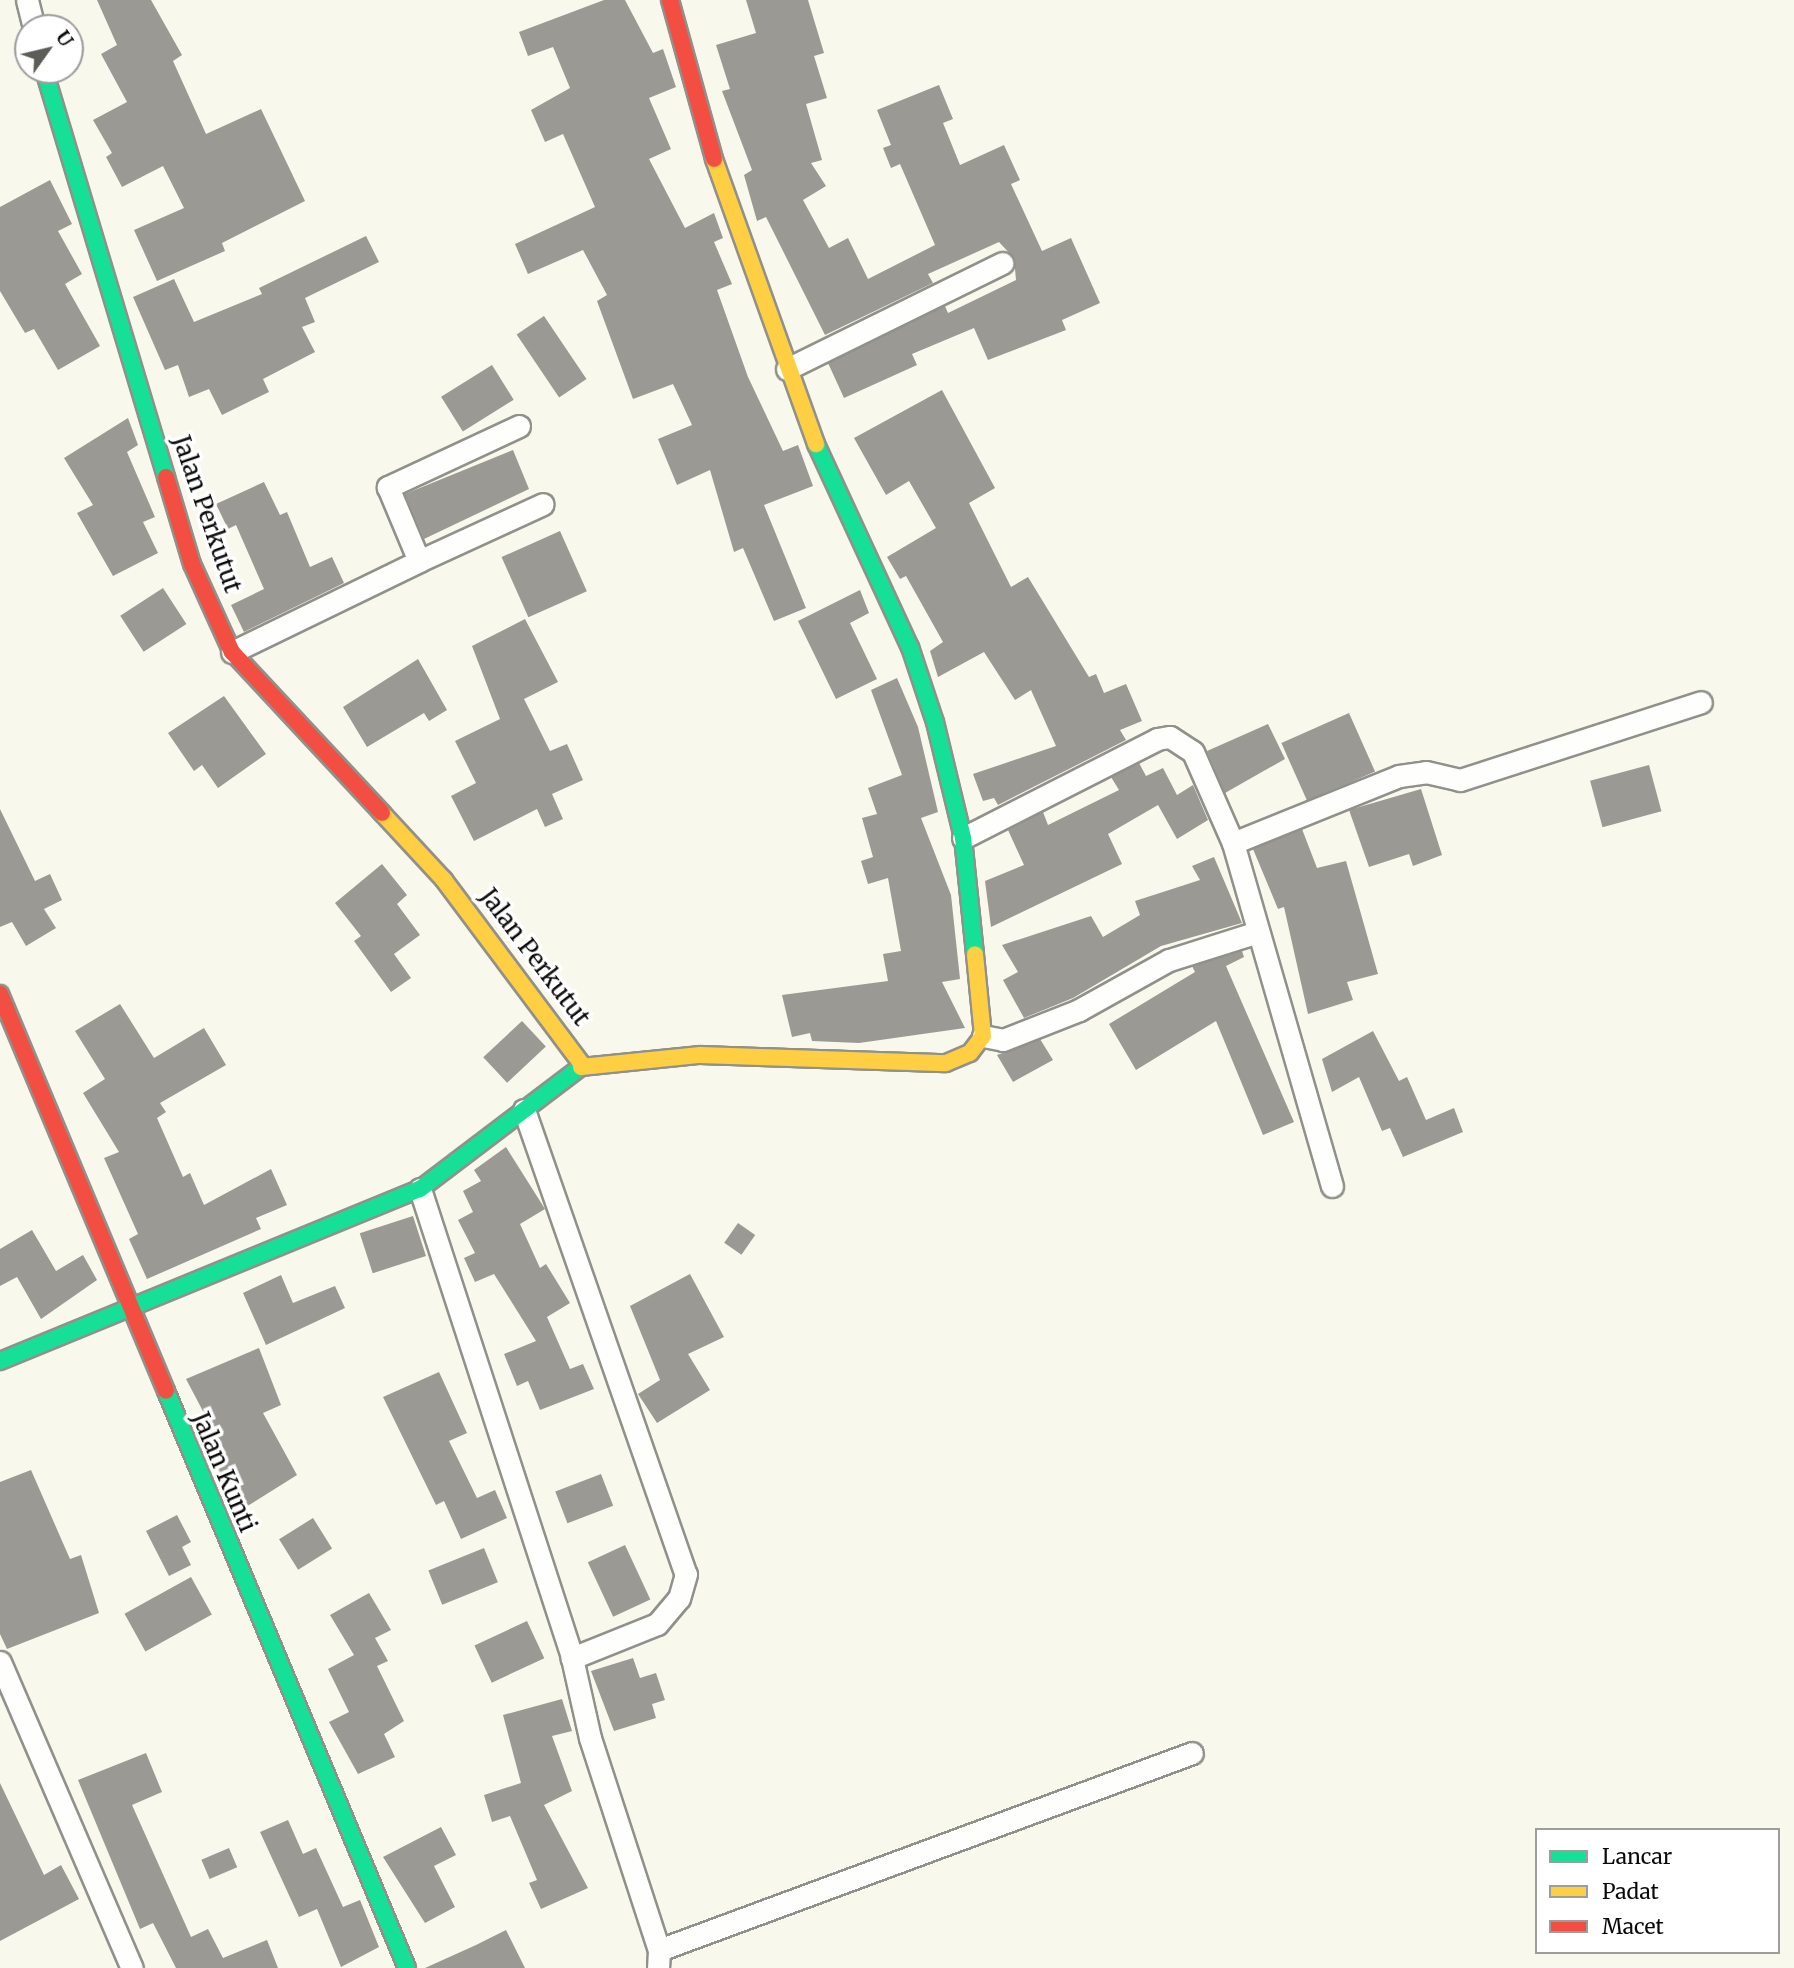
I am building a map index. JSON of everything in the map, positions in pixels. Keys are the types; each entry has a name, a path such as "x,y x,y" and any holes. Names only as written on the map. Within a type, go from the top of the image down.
{"street":[{"path":"0,1361 420,1189 583,1066 700,1055 946,1063 970,1053 984,1037 963,838 910,647 834,488 787,369 715,164 670,0"},
{"name":"Jalan Perkutut","path":"48,84 192,564 232,652 444,880 583,1066"},
{"path":"787,369 1002,263"},
{"path":"419,561 388,487 519,426"},
{"path":"232,652 543,503"},
{"path":"1233,843 1399,776 1426,772 1460,780 1701,702"},
{"path":"963,838 1141,745 1170,737 1193,752 1233,843 1332,1186"},
{"path":"984,1037 1003,1040 1079,1010 1170,960 1258,932"},
{"name":"Jalan Kunti","path":"0,994 407,1968"},
{"path":"524,1111 685,1574 679,1598 657,1624 572,1658"},
{"path":"420,1189 572,1658 590,1738 658,1959 1192,1753"},
{"path":"0,1662 132,1968"}],"building":[{"path":"97,0 151,0 182,55 173,61 206,134 261,109 305,201 222,243 225,251 157,281 134,230 184,208 163,166 122,187 106,157 112,153 93,120 127,102 101,54 117,45"},
{"path":"604,0 625,0 653,53 663,49 676,87 649,98 671,149 649,159 685,228 714,213 723,238 714,242 732,284 717,290 748,377 783,451 798,445 813,486 764,505 806,608 774,621 743,548 734,552 710,470 677,485 658,439 692,425 673,384 633,399 597,301 607,295 583,250 528,274 515,244 595,207 563,134 545,142 531,110 570,88 553,47 528,56 519,32"},
{"path":"746,0 808,0 824,53 814,56 827,98 806,104 822,160 811,163 826,186 803,200 829,248 848,238 868,279 935,245 900,164 891,168 883,148 891,145 877,110 939,85 953,119 943,123 960,165 1004,145 1020,180 1011,184 1042,251 1071,238 1100,303 1062,320 1066,330 988,360 974,328 912,354 917,365 844,398 828,363 945,306 948,313 1016,280 1014,258 999,242 928,274 933,283 825,335 766,217 757,221 744,175 752,170 722,91 730,89 716,45 756,33"},
{"path":"50,180 72,224 58,231 82,274 65,284 100,346 58,370 34,329 25,333 0,291 0,207"},
{"path":"366,236 379,262 305,298 315,322 302,327 315,352 263,379 269,392 222,415 209,389 189,397 178,365 165,370 133,297 174,279 194,322 262,294 259,288"},
{"path":"544,316 586,379 559,397 517,334"},
{"path":"492,365 514,400 463,432 441,397"},
{"path":"942,390 995,488 969,503 1011,587 1028,577 1089,677 1096,674 1104,693 1126,684 1142,721 1120,730 1126,740 998,805 994,798 983,801 973,774 1056,746 1031,690 1015,700 984,652 938,677 930,651 943,642 906,576 900,579 887,557 936,528 909,481 886,495 854,438"},
{"path":"128,418 138,445 127,452 155,517 143,522 158,553 113,576 77,513 93,505 64,458"},
{"path":"513,450 529,489 424,539 405,494"},
{"path":"264,482 280,515 287,512 310,567 332,557 344,583 244,632 231,605 264,589 236,525 228,529 216,504"},
{"path":"560,531 587,591 528,617 502,557"},
{"path":"163,588 186,624 144,652 120,616"},
{"path":"860,590 869,613 850,623 877,679 836,699 798,621"},
{"path":"525,619 558,682 524,699 550,751 567,744 583,780 552,794 563,819 545,827 537,809 474,841 451,796 476,783 455,741 500,719 472,646"},
{"path":"418,659 447,710 429,721 424,713 367,747 343,707"},
{"path":"897,678 918,727 938,812 921,818 951,895 960,979 942,982 965,1028 859,1043 812,1041 810,1033 792,1037 782,995 888,981 883,954 901,951 888,878 868,884 861,861 873,857 862,818 877,814 868,788 902,775 871,690"},
{"path":"224,696 266,754 218,788 202,765 194,771 168,733"},
{"path":"1349,713 1375,771 1307,802 1281,743"},
{"path":"1268,724 1285,759 1225,793 1207,751"},
{"path":"1139,763 1146,776 1163,768 1177,795 1193,785 1208,820 1177,839 1158,805 1108,834 1122,864 991,927 985,881 1024,865 1008,830 1043,812 1048,825 1119,790 1111,777"},
{"path":"1649,765 1661,811 1603,827 1590,781"},
{"path":"1421,789 1442,855 1413,866 1409,854 1369,867 1349,810"},
{"path":"0,809 35,881 50,874 62,900 44,909 56,928 26,946 12,922 0,927"},
{"path":"1302,829 1317,868 1346,861 1378,974 1347,982 1353,1000 1308,1014 1284,907 1278,909 1253,849"},
{"path":"1214,857 1242,923 1161,946 1073,998 1024,1018 1003,980 1018,972 1002,945 1091,916 1103,937 1140,915 1135,901 1200,880 1192,866"},
{"path":"382,864 407,895 397,904 420,935 394,954 411,978 391,992 354,941 361,936 335,903"},
{"path":"1242,951 1244,957 1226,966 1294,1122 1263,1135 1216,1021 1136,1070 1109,1024 1195,972 1192,966"},
{"path":"120,1004 154,1058 204,1028 226,1065 160,1103 166,1112 157,1118 183,1177 190,1173 204,1205 271,1169 287,1205 256,1218 261,1229 147,1279 129,1239 138,1234 104,1158 119,1152 83,1093 105,1079 75,1031"},
{"path":"522,1021 546,1047 507,1083 483,1057"},
{"path":"1373,1031 1399,1081 1407,1077 1426,1120 1454,1108 1463,1132 1403,1157 1390,1128 1382,1131 1359,1077 1332,1092 1322,1059"},
{"path":"1040,1039 1053,1060 1013,1082 997,1055"},
{"path":"506,1147 545,1209 520,1224 540,1268 546,1264 570,1303 547,1317 570,1369 583,1364 594,1389 540,1410 528,1381 517,1386 504,1354 536,1341 494,1274 475,1282 464,1258 475,1253 458,1220 473,1212 463,1191 481,1181 474,1170"},
{"path":"413,1216 426,1256 373,1273 360,1233"},
{"path":"738,1223 755,1235 741,1255 724,1243"},
{"path":"32,1230 56,1271 83,1255 97,1280 41,1319 17,1277 0,1286 0,1249"},
{"path":"690,1274 724,1337 688,1354 710,1390 657,1423 638,1394 660,1380 630,1306"},
{"path":"281,1275 293,1303 335,1286 345,1308 266,1345 243,1293"},
{"path":"259,1348 281,1405 263,1413 297,1475 246,1507 228,1478 222,1481 213,1459 225,1453 186,1379"},
{"path":"439,1372 467,1433 449,1441 477,1498 495,1490 507,1518 461,1539 444,1501 436,1505 383,1397"},
{"path":"31,1470 70,1559 81,1555 99,1613 7,1649 0,1634 0,1482"},
{"path":"601,1474 613,1506 567,1523 555,1492"},
{"path":"177,1515 191,1542 182,1547 191,1565 169,1576 146,1531"},
{"path":"313,1518 332,1549 298,1570 279,1539"},
{"path":"625,1545 650,1599 613,1617 588,1562"},
{"path":"484,1548 498,1582 442,1605 428,1570"},
{"path":"191,1577 212,1615 145,1651 125,1614"},
{"path":"369,1593 391,1630 375,1638 388,1661 377,1666 404,1721 384,1734 395,1757 358,1774 329,1722 349,1712 328,1669 354,1655 330,1615"},
{"path":"527,1621 544,1658 492,1683 474,1646"},
{"path":"633,1658 640,1678 656,1673 665,1700 652,1704 656,1718 614,1731 591,1671"},
{"path":"562,1699 572,1731 552,1736 572,1791 544,1805 588,1888 541,1909 529,1883 537,1880 510,1816 492,1822 484,1795 521,1783 503,1715"},
{"path":"146,1753 162,1792 132,1805 191,1937 208,1929 223,1958 267,1940 278,1968 176,1968 153,1923 140,1929 78,1780"},
{"path":"0,1783 44,1875 61,1865 79,1899 0,1941"},
{"path":"288,1820 303,1854 316,1848 343,1907 360,1900 379,1947 341,1967 317,1909 299,1917 260,1832"},
{"path":"441,1827 456,1855 434,1866 455,1907 425,1923 383,1857"},
{"path":"229,1848 237,1867 210,1879 201,1860"},
{"path":"506,1930 525,1968 425,1968 476,1945"}],"traffic: fast":[{"path":"48,84 166,477"},
{"path":"816,444 910,647 935,722 963,838 975,954"},
{"path":"0,1361 420,1189 581,1067"},
{"path":"166,1391 407,1968"}],"traffic: slow":[{"path":"714,159 816,444"},
{"path":"382,813 444,880 583,1066"},
{"path":"581,1067 700,1055 946,1063 970,1053 983,1036 975,954"}],"traffic: jam":[{"path":"670,0 714,159"},
{"path":"166,477 192,564 232,652 382,813"},
{"path":"0,994 166,1391"}]}
